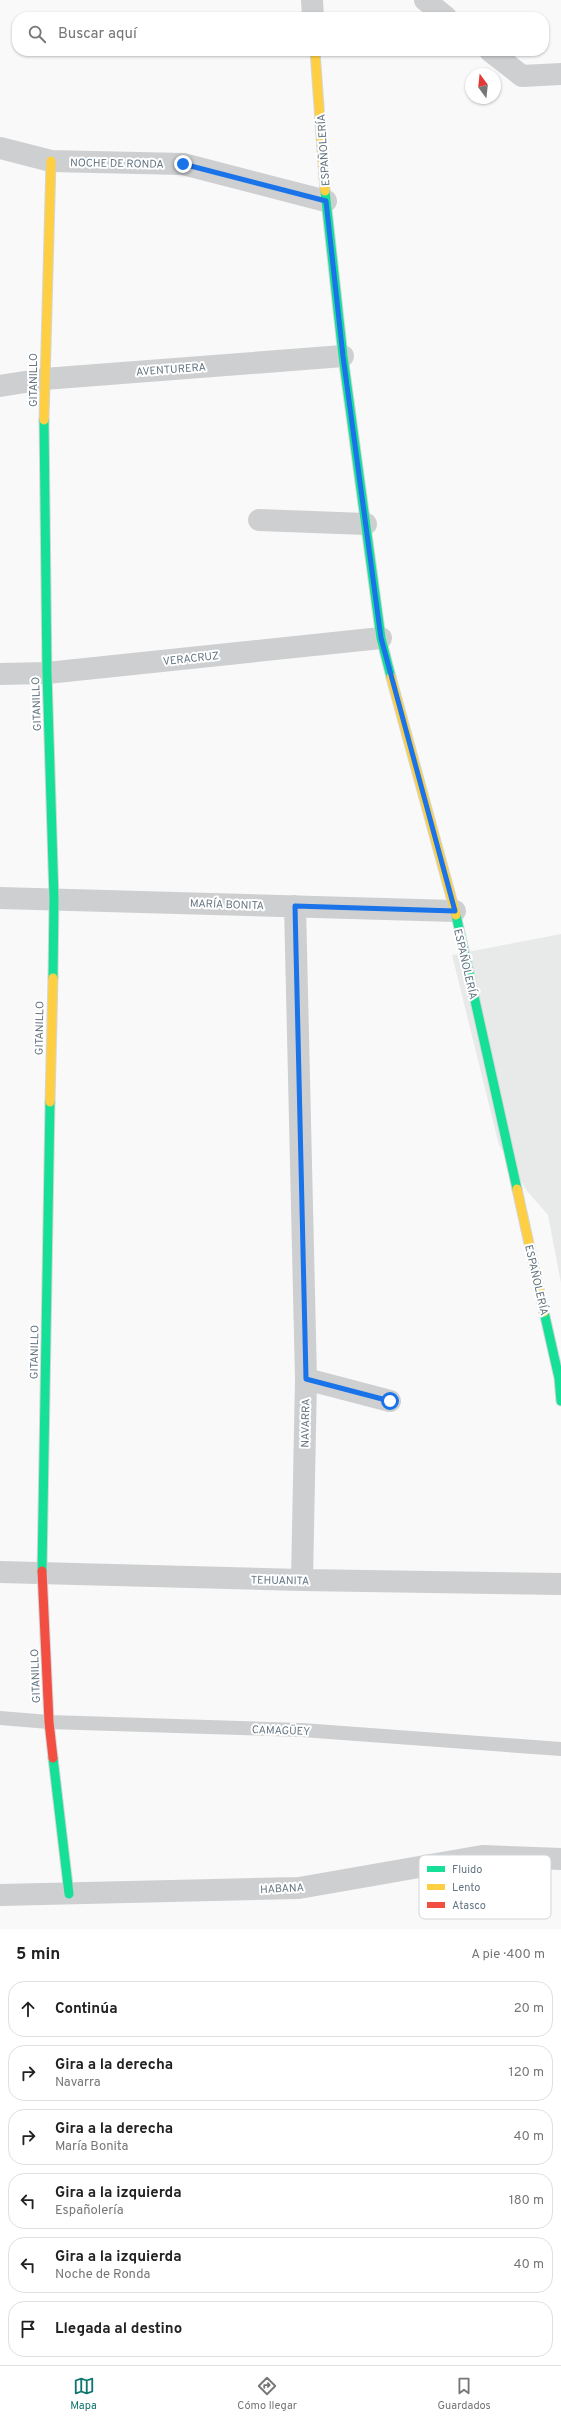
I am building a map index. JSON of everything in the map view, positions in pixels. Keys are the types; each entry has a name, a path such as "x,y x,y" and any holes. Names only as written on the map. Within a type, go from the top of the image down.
{"street":[{"path":"312,0 313,12"},
{"path":"424,0 440,12"},
{"name":"ESPAÑOLERÍA","path":"315,56 326,201 343,356 381,638 455,911 559,1378 561,1401"},
{"path":"496,56 522,76 561,74"},
{"name":"NOCHE DE RONDA","path":"0,148 50,161 183,164 326,201"},
{"name":"GITANILLO","path":"50,161 44,379 47,673 54,899 42,1575 49,1722 69,1894"},
{"name":"AVENTURERA","path":"0,386 44,379 343,356"},
{"path":"259,520 366,524"},
{"name":"VERACRUZ","path":"0,674 47,673 381,638"},
{"name":"MARÍA BONITA","path":"0,898 455,911"},
{"name":"NAVARRA","path":"295,906 306,1379 302,1580"},
{"path":"306,1379 390,1401"},
{"name":"TEHUANITA","path":"0,1572 42,1575 561,1584"},
{"name":"HABANA","path":"551,1859 561,1859"},
{"name":"HABANA","path":"0,1895 299,1888 419,1867"}],"lane":[{"name":"CAMAGÜEY","path":"0,1718 49,1722 302,1730 561,1749"}],"shaded area":[{"path":"561,934 561,1283 548,1215 527,1191 499,1145 452,955"}],"traffic: fast":[{"path":"325,191 343,356 381,638 391,677"},
{"path":"44,420 47,673 54,899 53,978"},
{"path":"456,915 517,1189"},
{"path":"42,1571 50,1102"},
{"path":"544,1312 559,1378 561,1401"},
{"path":"53,1758 69,1894"}],"traffic: slow":[{"path":"315,56 325,191"},
{"path":"44,420 51,161"},
{"path":"391,677 456,915"},
{"path":"50,1102 53,978"},
{"path":"517,1189 544,1312"}],"traffic: jam":[{"path":"42,1571 49,1722 53,1758"}],"route":[{"path":"183,164 326,201 343,356 381,638 455,911 295,906 306,1379 390,1401"}]}
